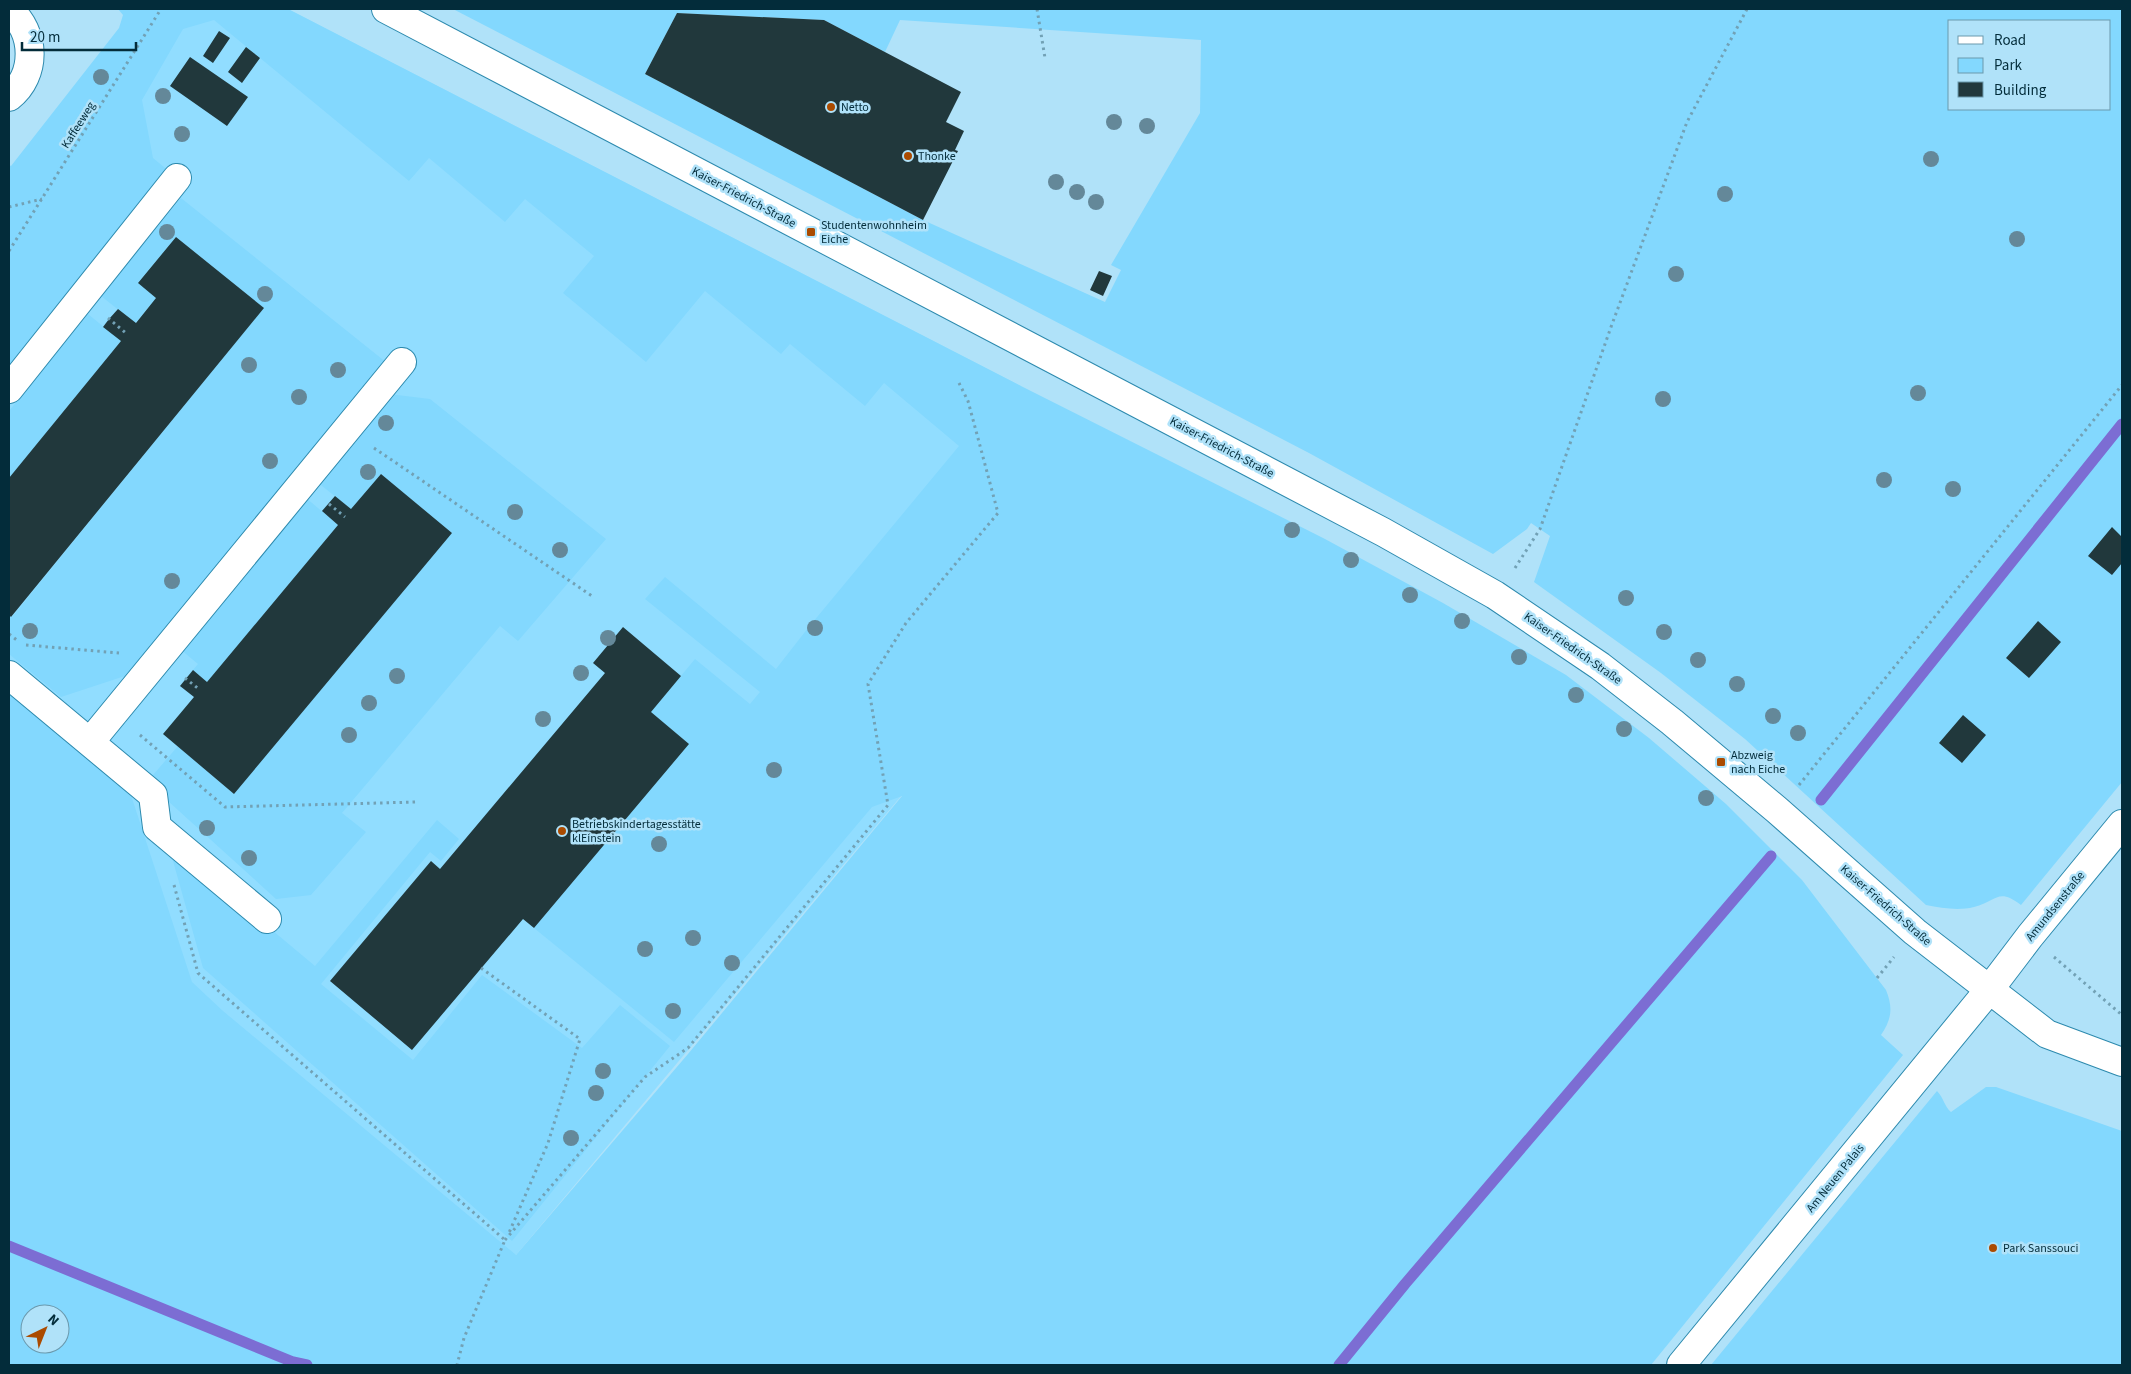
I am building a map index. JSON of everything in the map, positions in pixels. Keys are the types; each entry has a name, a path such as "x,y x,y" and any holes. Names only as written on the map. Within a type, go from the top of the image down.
{"street":[{"name":"Kaiser-Friedrich-Straße","path":"386,9 1374,527 1495,595 1607,672 1672,722 1778,810 1915,932 2047,1034 2122,1062"},
{"path":"9,10 16,16 26,31 30,48 26,76 9,98"},
{"path":"9,389 177,178"},
{"path":"90,742 402,362"},
{"path":"9,675 154,795 157,827 267,919"},
{"name":"Amundsenstraße","path":"1990,990 2030,936 2122,824"},
{"name":"Am Neuen Palais","path":"1681,1365 1990,990"}],"path":[{"name":"Kaffeeweg","path":"9,249 161,9"},
{"path":"1037,9 1045,58"},
{"path":"1513,571 1540,529 1611,327 1687,122 1747,9"},
{"path":"9,207 42,199"},
{"path":"109,319 127,334"},
{"path":"505,1240 645,1077 688,1048 888,805 868,684 906,624 998,513 968,401 959,383"},
{"path":"1778,810 1837,740 2122,385"},
{"path":"347,430 592,596"},
{"path":"328,504 345,517"},
{"path":"9,634 22,644 160,657"},
{"path":"186,679 200,690"},
{"path":"114,713 225,807 417,802"},
{"path":"173,882 198,972 505,1240"},
{"path":"2064,966 2122,1015"},
{"path":"456,1365 464,1338 548,1143 580,1039 481,968"}],"shaded area":[{"path":"173,9 288,9 1021,386 902,795 516,1255 70,1352 70,1304 20,1304 20,1354 60,1354 9,1365 9,270"}],"green space":[{"path":"118,9 288,9 1021,386 1325,539 1443,603 1566,675 1649,738 1726,804 1802,880 1886,990 1890,1002 1890,1013 1881,1035 1903,1055 1651,1365 9,1365 9,688 129,789 192,982 223,1011 516,1255 688,1054 902,796 872,807 674,1042 534,928 689,744 651,712 695,659 750,704 760,692 645,599 665,577 776,669 959,446 884,383 865,406 790,344 781,354 705,291 646,362 563,293 594,256 525,199 505,222 429,158 409,181 214,20 183,29 142,100 153,158 170,172 9,374 9,165 11,166 119,28 123,15"},
{"path":"453,9 2122,9 2122,782 2021,905 2002,896 1974,907 1962,909 1926,905 1745,739 1661,673 1534,582 1550,536 1531,523 1527,529 1493,554 1309,453","holes":["677,13 824,20 885,52 900,20 1201,40 1200,113 1111,265 1121,270 1105,302 923,220 645,74"]},
{"path":"181,198 387,363 131,674 61,697 9,654 9,615 12,617 264,308 176,237 138,282 156,298 135,323 101,296"},
{"path":"88,314 121,341 9,478 9,411"},
{"path":"389,394 430,399 606,539 518,641 500,626 342,813 366,832 311,895 276,899 147,782 178,746 234,794 452,533 381,474 351,509 317,482"},
{"path":"305,497 338,525 207,682 193,670 198,664 180,649"},
{"path":"437,820 459,839 441,861 430,852 321,984 413,1060 482,975 582,1048 620,1005 670,1046 512,1241 203,968 168,843 315,966"},
{"name":"Park Sanssouci","path":"1986,1087 1996,1087 2122,1131 2122,1365 1711,1365 1937,1091 1951,1112"}],"building":[{"name":"Netto","path":"677,13 824,20 961,92 946,122 964,131 955,150 958,151 923,220 645,74"},
{"path":"219,31 230,38 213,63 203,56"},
{"path":"246,47 260,58 242,83 228,72"},
{"path":"190,57 248,97 227,126 170,86"},
{"path":"176,237 264,308 11,617 9,615 9,478 121,341 103,327 109,319 118,309 136,323 156,298 138,283"},
{"path":"1099,271 1112,276 1103,296 1090,290"},
{"path":"381,474 452,533 234,794 163,734 194,697 180,686 193,670 207,682 338,525 322,511 335,496 351,509"},
{"path":"2112,527 2122,537 2122,563 2112,575 2088,556"},
{"path":"2038,621 2061,642 2029,678 2006,658"},
{"path":"623,627 681,676 651,712 689,744 534,928 523,919 412,1050 330,981 431,861 440,869 605,673 593,663"},
{"path":"1963,715 1986,735 1962,763 1939,743"}],"waterway":[{"path":"1821,800 2122,424"},
{"path":"1339,1365 1405,1284 1771,856"},
{"path":"9,1246 293,1362 307,1365"}],"place":[{"name":"Netto","path":"831,107"},
{"name":"Thonke","path":"908,156"},
{"name":"Studentenwohnheim Eiche","path":"811,232"},
{"name":"Abzweig nach Eiche","path":"1721,762"},
{"name":"Betriebskindertagesstätte klEinstein","path":"562,831"},
{"name":"Park Sanssouci","path":"1993,1248"}]}
